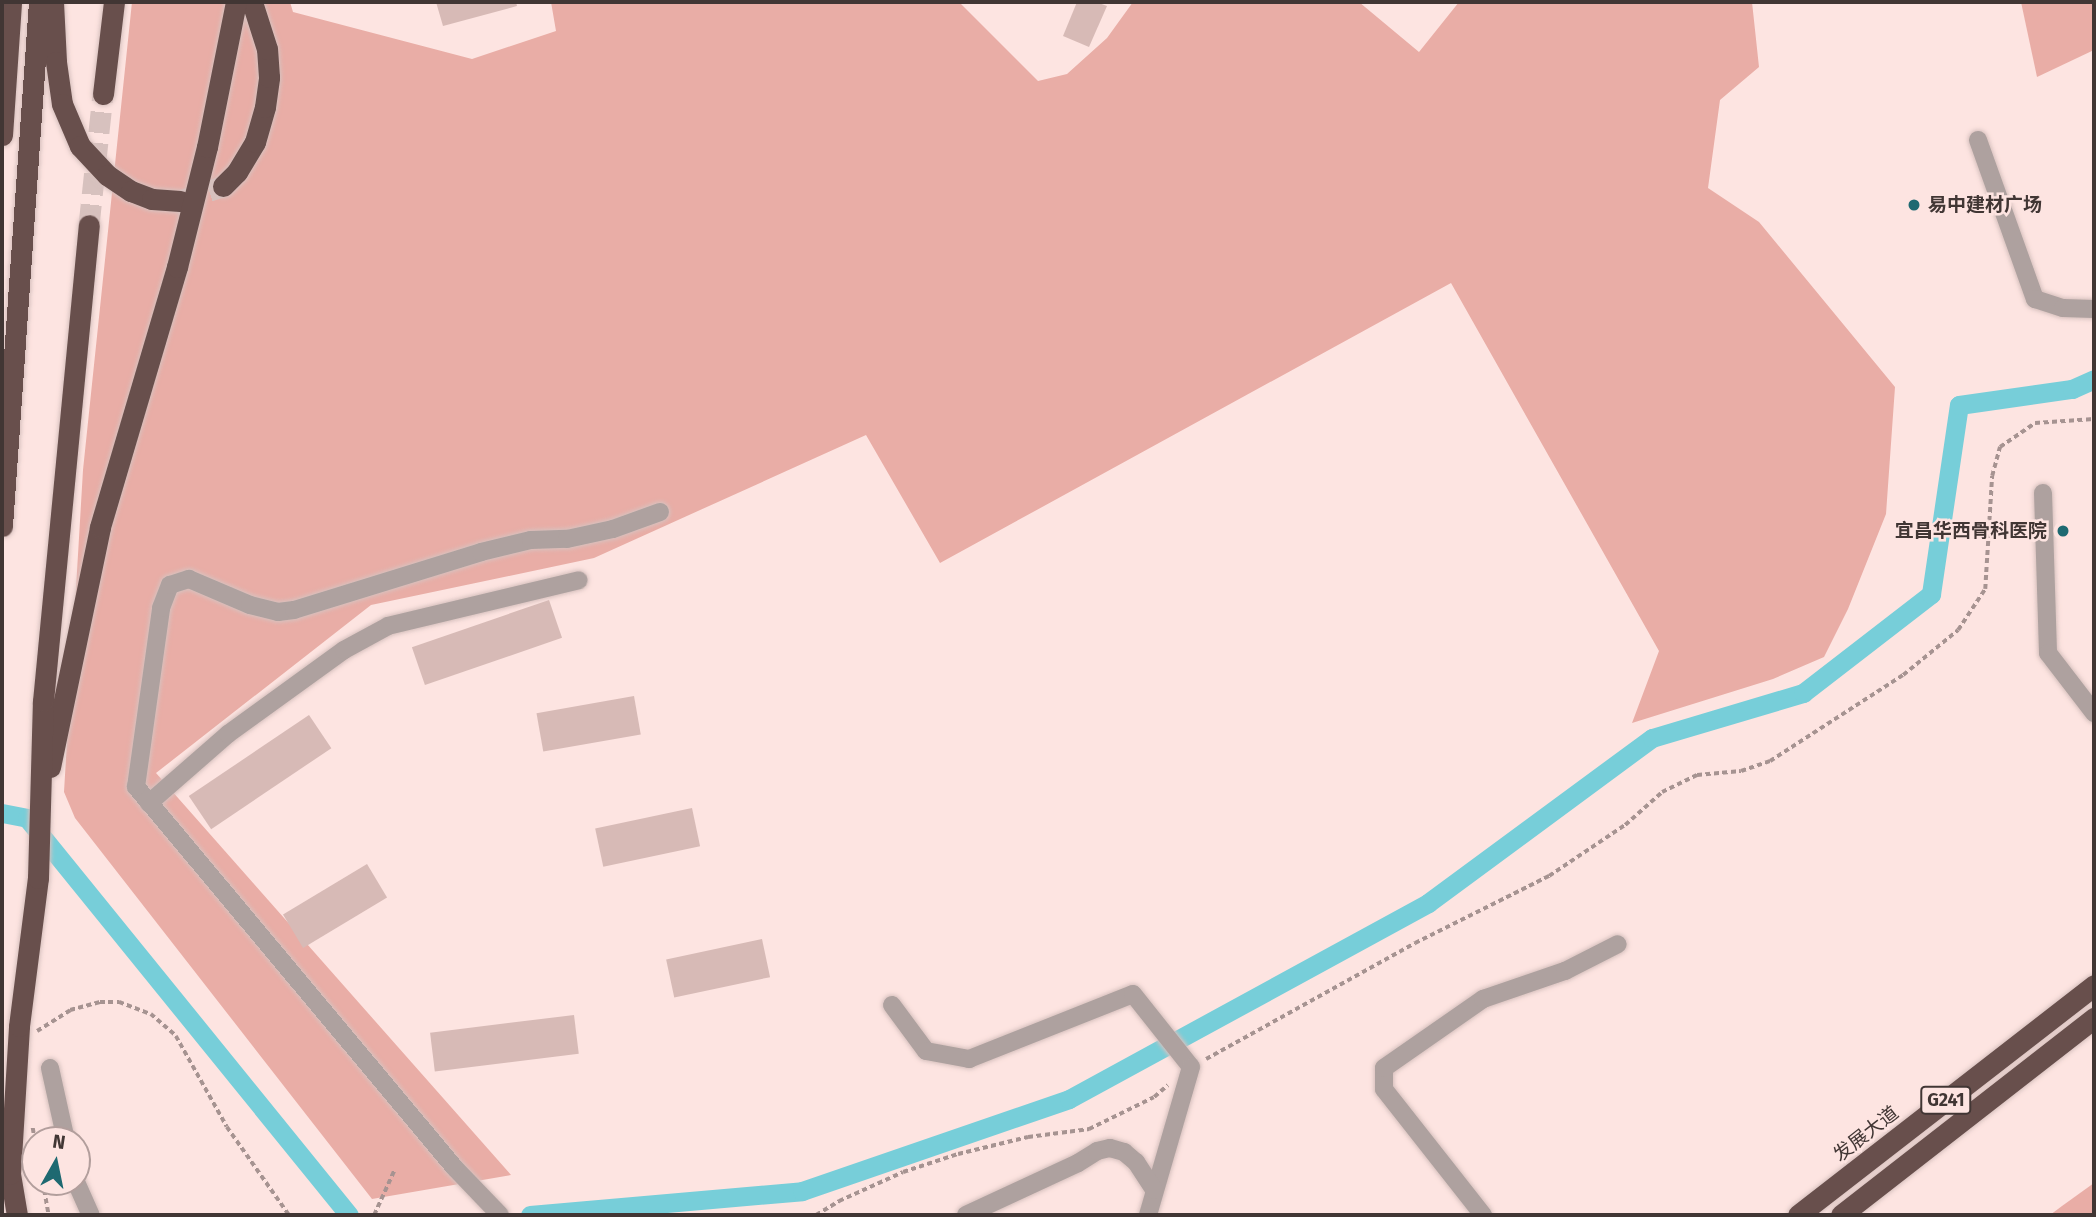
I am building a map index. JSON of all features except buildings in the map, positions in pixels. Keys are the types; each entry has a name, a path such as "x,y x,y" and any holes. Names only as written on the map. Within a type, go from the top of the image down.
{"highway":[{"path":"2,135 11,2"},
{"path":"2,526 39,2"},
{"path":"53,2 56,62 62,104 79,146 107,175 131,191 152,200 180,201"},
{"path":"103,94 114,2"},
{"path":"41,818 100,527 177,267 222,80 236,2"},
{"path":"223,186 237,172 255,142 265,107 269,77 267,49 252,2"},
{"path":"10,1174 19,1026 38,878 43,701 89,225"},
{"name":"发展大道","path":"1798,1215 2094,985"},
{"name":"G241","path":"1841,1215 2094,1018"},
{"path":"2,1121 17,1215"}],"street":[{"path":"1979,140 2035,299 2063,308 2094,309"},
{"path":"2043,492 2048,653 2094,713"},
{"path":"500,1215 470,1183 136,787 161,608 170,585 190,579 250,605 278,612 481,552 531,540 567,538 613,529 660,512"},
{"path":"149,803 228,734 344,650 388,625 579,580"},
{"path":"1483,1215 1384,1089 1384,1068 1483,999 1565,971 1618,944"},
{"path":"892,1005 926,1051 969,1059 1133,993 1191,1067 1148,1215"},
{"path":"50,1068 63,1126"},
{"path":"966,1215 1078,1163 1097,1151 1110,1148 1124,1153 1136,1162 1154,1190"},
{"path":"82,1196 91,1215"}],"path":[{"path":"816,1215 839,1201 903,1172 958,1154 1028,1137 1089,1129 1154,1097 1191,1067 1415,943 1549,876 1625,825 1662,793 1697,775 1741,771 1770,761 1903,675 1958,630 1985,589 1992,476 2000,447 2035,423 2094,419"},
{"path":"33,1034 70,1010 100,1002 119,1002 151,1014 176,1036 227,1127 289,1215"},
{"path":"374,1215 394,1171"},
{"path":"46,1196 49,1215"}],"shaded area":[{"path":"132,2 290,2 293,12 472,59 556,31 551,2 959,2 1038,81 1067,74 1107,38 1133,2 1359,2 1419,52 1459,2 1752,2 1759,67 1720,100 1708,188 1759,222 1895,387 1886,514 1848,609 1824,657 1773,679 1632,723 1659,651 1451,283 940,563 866,435 594,558 371,605 156,773 511,1175 372,1199 75,818 64,792 83,470"},
{"path":"2021,2 2094,2 2094,50 2037,77"},
{"path":"2094,1183 2094,1215 2050,1215 2062,1206"}],"waterway":[{"path":"530,1215 802,1191 1069,1099 1428,903 1652,738 1803,693 1931,594 1959,405 2072,389 2094,379"},
{"path":"2,813 27,818 349,1215"}],"tunnel":[{"path":"89,225 103,94"},
{"path":"180,201 223,186"}],"place":[{"name":"易中建材广场","path":"1914,205"},
{"name":"宜昌华西骨科医院","path":"2063,531"}]}
